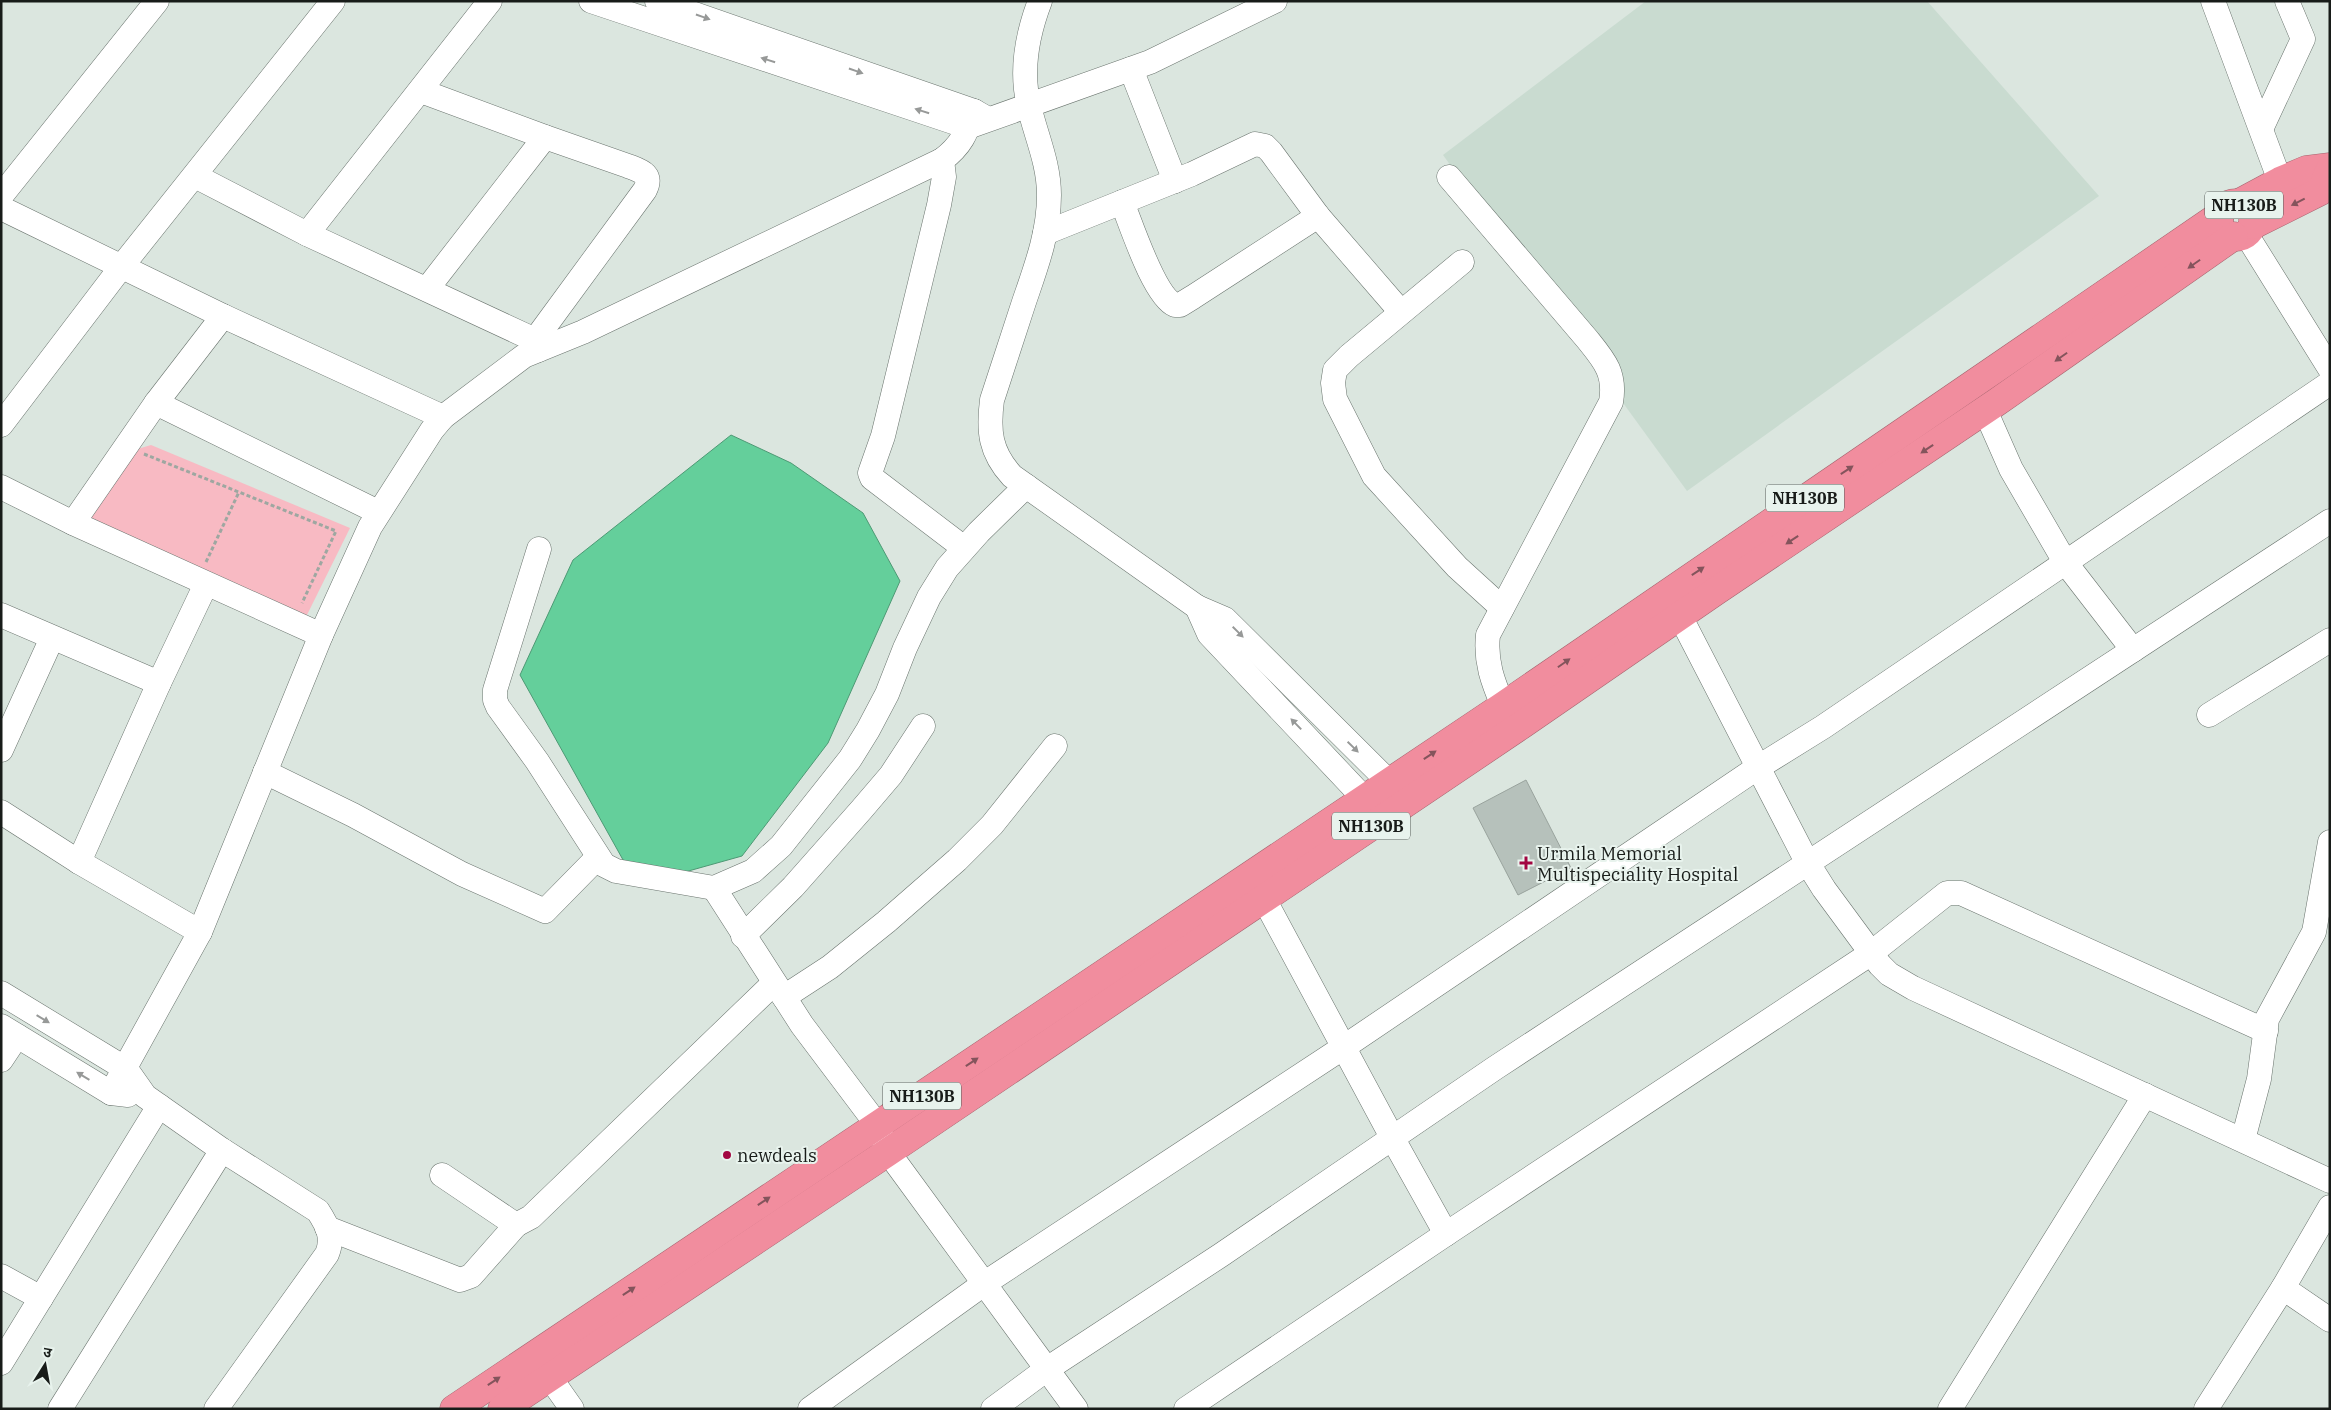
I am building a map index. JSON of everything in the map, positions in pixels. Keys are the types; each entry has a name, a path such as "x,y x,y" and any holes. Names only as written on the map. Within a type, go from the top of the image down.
{"highway":[{"name":"NH130B","path":"454,1409 541,1365 888,1152 1264,899 1392,801 1503,706 2238,222 2320,191 2330,168 2306,170 2280,181 2238,222 1985,410 1680,616 1392,801 1365,797 878,1126 541,1365 502,1409"}],"street":[{"path":"1,196 156,1"},
{"path":"1,425 122,266 333,1"},
{"path":"307,234 490,1"},
{"path":"591,1 630,7 977,119 1029,106 1150,62 1275,1"},
{"path":"657,1 977,119"},
{"path":"2213,1 2262,127 2280,181"},
{"path":"2262,127 2303,39 2287,1"},
{"path":"1033,3 1025,63 1025,86 1043,152 1049,193 1045,233 992,400 991,438 1000,463 1012,476 1197,607 1225,619 1392,801"},
{"path":"1131,69 1175,181"},
{"path":"112,1093 200,932 321,635 378,512 432,430 443,417 536,345 645,190 649,181 640,170 545,137 421,90"},
{"path":"195,176 307,234 426,289 536,345 584,332 942,160 956,149 977,119"},
{"path":"426,289 545,137"},
{"path":"1045,233 1175,181 1255,144 1261,144 1271,152 1318,216 1401,312"},
{"path":"942,160 944,177 939,205 883,436 870,474 872,478 964,548"},
{"path":"1449,177 1587,339 1605,362 1614,383 1611,402 1488,636 1486,651 1490,674 1503,706"},
{"path":"1122,202 1147,265 1163,293 1175,305 1180,305 1201,292 1318,216"},
{"path":"1,208 223,316 443,417"},
{"path":"2238,222 2330,369"},
{"path":"1462,262 1335,370 1333,383 1335,398 1374,476 1457,567 1502,608"},
{"path":"73,523 156,402 223,316"},
{"path":"810,1409 986,1283 1344,1047 1757,768 1824,727 2330,382"},
{"path":"156,402 378,512"},
{"path":"1985,410 2011,469 2065,562 2133,650"},
{"path":"539,549 495,690 494,700 576,820 597,858 604,865 616,871 714,888 753,871 781,846 850,759 887,694 905,648 929,597 947,568 964,548 1026,486"},
{"path":"1,487 73,523 204,577 321,635"},
{"path":"993,1409 1047,1369 1393,1139 1494,1068 2330,521"},
{"path":"79,862 204,577"},
{"path":"1197,607 1209,634 1365,797"},
{"path":"1,615 159,683"},
{"path":"1680,616 1807,862 1870,954 1889,974 1913,988 2330,1180"},
{"path":"1,750 52,638"},
{"path":"2209,715 2330,640"},
{"path":"743,936 793,887 862,809 891,775 923,726"},
{"path":"327,1228 460,1280 471,1276 516,1225 530,1217 779,990 830,967 957,860 992,825 1055,746"},
{"path":"265,772 353,815 462,874 545,911 597,858"},
{"path":"1,812 79,862 200,932"},
{"path":"2243,1140 2259,1079 2267,1018 2314,932 2330,842"},
{"path":"714,888 743,936 802,1025 878,1126 888,1152 986,1283 1076,1409"},
{"path":"1186,1409 1446,1234 1870,954 1948,893 1961,893 2266,1031"},
{"path":"1264,899 1446,1234"},
{"path":"1,993 126,1069 152,1101 222,1150 318,1212 327,1228 331,1245 327,1254 216,1409"},
{"path":"1,1060 9,1031 112,1093 152,1101"},
{"path":"1950,1409 2145,1095"},
{"path":"1,1363 41,1298 152,1101"},
{"path":"60,1409 222,1150"},
{"path":"442,1174 516,1225"},
{"path":"2206,1409 2330,1207"},
{"path":"1,1276 41,1298"},
{"path":"2282,1288 2330,1320"},
{"path":"541,1365 572,1409"}],"path":[{"path":"141,453 336,531 299,611"},
{"path":"204,577 239,492"}],"shaded area":[{"path":"1646,1 1927,1 2099,196 1687,491 1443,155"},
{"path":"731,435 791,463 863,513 900,581 828,743 742,856 667,877 627,867 520,675 573,560"},
{"path":"151,445 350,528 303,623 85,525 131,451"}],"building":[{"path":"1526,780 1571,868 1518,895 1473,808"}],"place":[{"name":"Urmila Memorial Multispeciality Hospital","path":"1526,863"},
{"name":"newdeals","path":"727,1155"}]}
